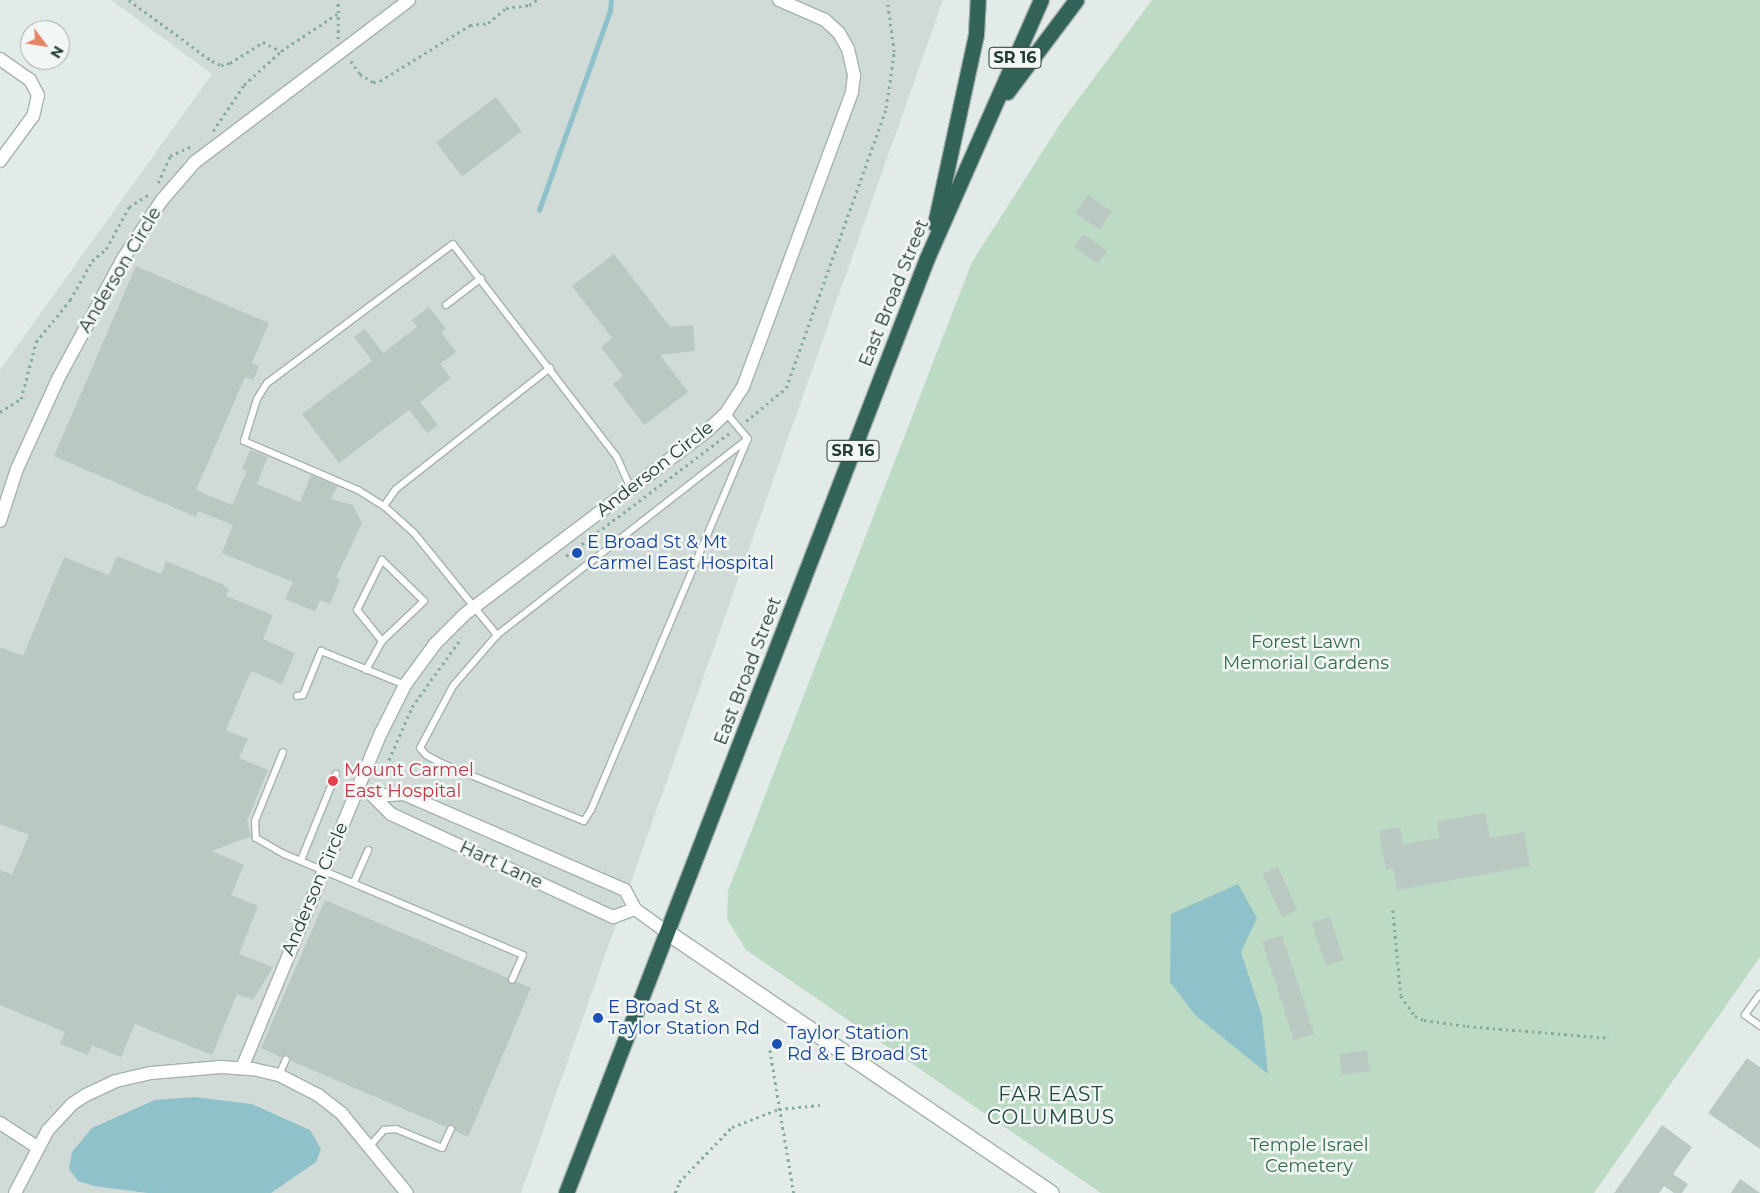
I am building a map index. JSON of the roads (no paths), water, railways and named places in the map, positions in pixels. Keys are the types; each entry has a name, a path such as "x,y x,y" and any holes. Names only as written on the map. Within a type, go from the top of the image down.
{"highway":[{"path":"927,258 976,34 978,0"},
{"name":"East Broad Street","path":"566,1193 927,258 1041,0"},
{"path":"990,115 1076,0"}],"main road":[{"path":"667,932 1050,1193"}],"street":[{"name":"Anderson Circle","path":"0,521 16,469 59,378 124,257 162,200 195,162 409,0"},
{"name":"Anderson Circle","path":"242,1068 322,869 405,685 435,644 474,607 726,413 752,365 852,92 852,61 839,33 825,20 779,0"},
{"path":"0,59 30,80 38,95 33,116 0,161"},
{"name":"Hart Lane","path":"360,784 391,814 612,917 635,909"},
{"name":"Hart Lane","path":"374,796 404,794 625,890 635,909 667,932"},
{"path":"15,1193 37,1147 72,1104 108,1084 160,1072 242,1068 280,1075 308,1088 329,1103 407,1193"},
{"path":"0,1123 37,1147"}],"lane":[{"path":"498,635 414,533 384,506 358,490 244,441 256,399 266,383 453,244 616,456 631,488"},
{"path":"446,305 481,278"},
{"path":"384,506 396,489 550,368"},
{"path":"726,413 748,439"},
{"path":"748,439 594,803 584,821 426,756 420,748 453,686 498,635 748,439"},
{"path":"366,670 382,641 424,601 382,560 356,610 382,641"},
{"path":"297,696 303,695 321,651 405,685"},
{"path":"283,752 255,821 256,838 301,860 523,955 512,980"},
{"path":"301,860 336,774"},
{"path":"354,882 368,850"},
{"path":"1760,994 1745,1015 1760,1026"},
{"path":"280,1075 286,1059"},
{"path":"369,1147 384,1130 396,1128 442,1148 450,1129"}],"water":[{"path":"1238,884 1257,918 1241,952 1262,1016 1268,1074 1195,1015 1170,982 1171,914"},
{"path":"194,1097 252,1104 310,1130 321,1149 316,1162 271,1193 148,1193 94,1186 78,1181 69,1169 72,1152 92,1128 155,1100"}],"waterway":[{"path":"539,210 610,11 611,0"}],"place":[{"name":"E Broad St & Mt Carmel East Hospital","path":"577,553"},
{"name":"Mount Carmel East Hospital","path":"333,781"},
{"name":"E Broad St & Taylor Station Rd","path":"598,1018"},
{"name":"Taylor Station Rd & E Broad St","path":"777,1044"}],"district":[{"name":"FAR EAST COLUMBUS","path":"1051,1106"}],"park label":[{"name":"Forest Lawn Memorial Gardens","path":"1306,653"},
{"name":"Temple Israel Cemetery","path":"1309,1156"}]}
